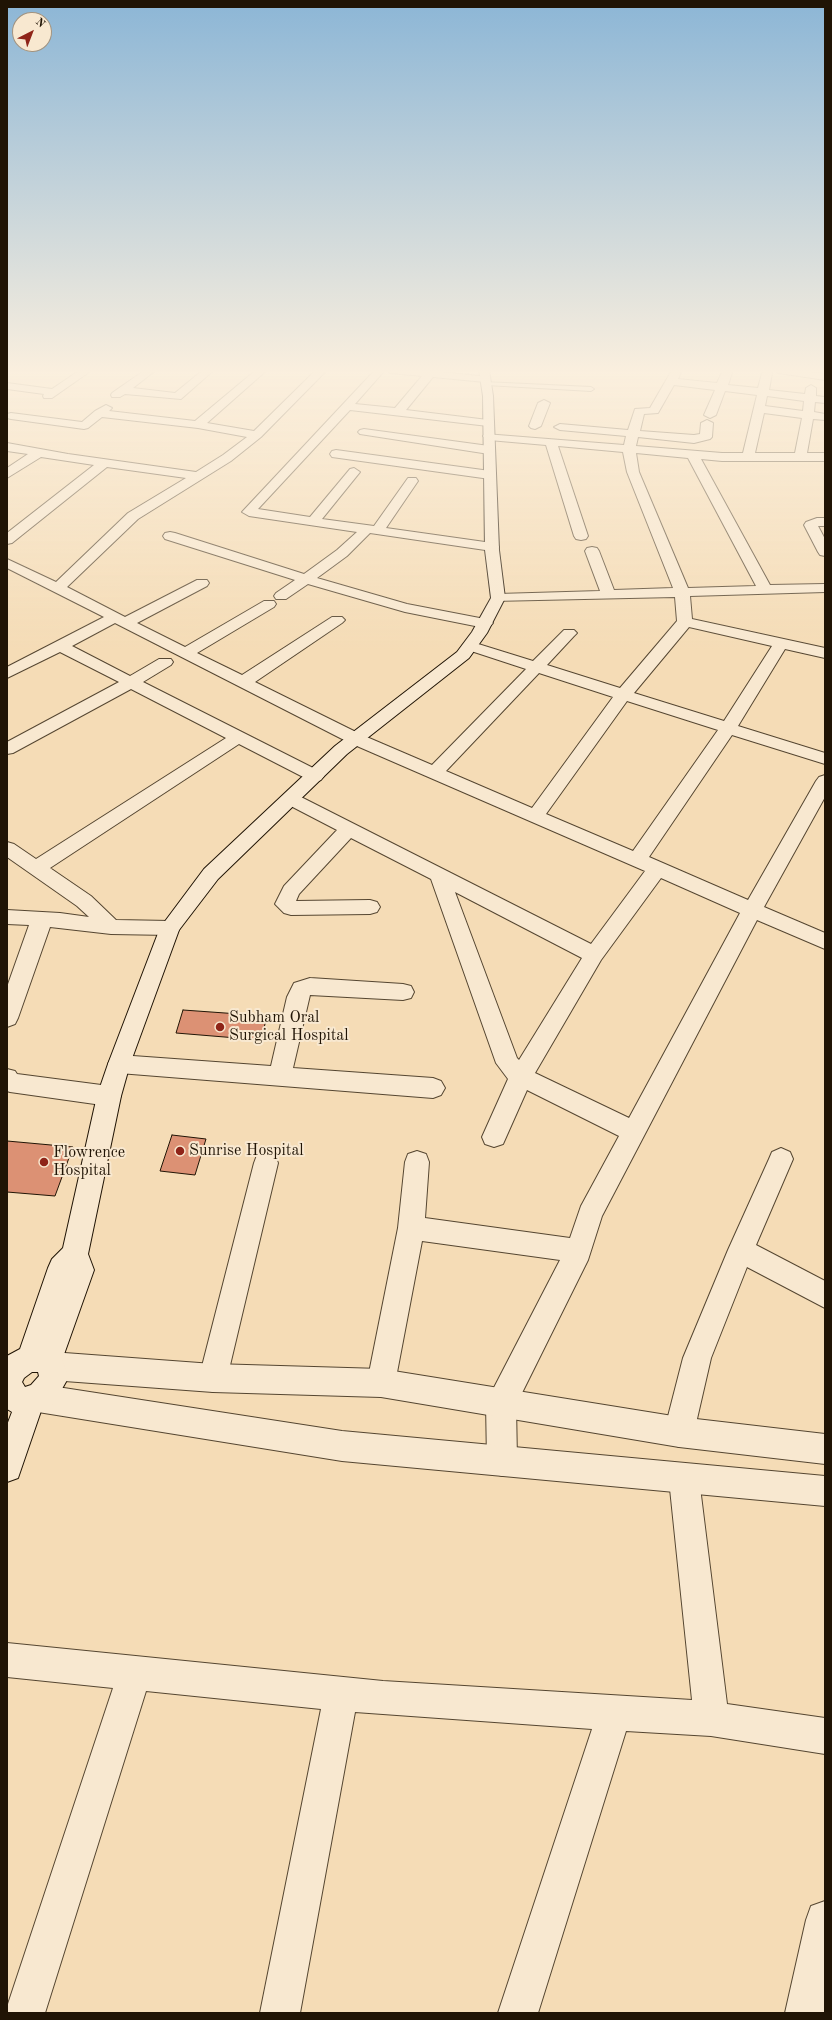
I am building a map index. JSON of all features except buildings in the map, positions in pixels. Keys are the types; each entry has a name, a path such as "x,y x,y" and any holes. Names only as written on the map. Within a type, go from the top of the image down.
{"street":[{"path":"7,474 21,464"},
{"path":"7,540 104,464"},
{"path":"115,464 199,476"},
{"path":"58,588 133,516 217,464"},
{"path":"293,464 249,512 492,547"},
{"path":"415,464 490,474"},
{"path":"7,1467 17,1396 10,1375 31,1362 81,1270 75,1254 109,1096 119,1064 170,928 211,874 315,776 356,739 463,655 470,646 485,623 498,598 492,547 490,464"},
{"path":"558,464 581,536"},
{"path":"534,816 623,695 685,622 682,592 634,472 632,464"},
{"path":"698,464 765,590"},
{"path":"313,521 354,472"},
{"path":"186,653 275,600 306,580 342,553 372,530 412,481"},
{"path":"825,522 817,522 811,525 825,552"},
{"path":"170,536 306,580 405,608 485,623"},
{"path":"592,551 609,595"},
{"path":"7,578 13,566 356,739 825,941"},
{"path":"7,673 60,646 202,583"},
{"path":"498,598 825,588"},
{"path":"244,682 338,620"},
{"path":"685,622 825,653"},
{"path":"434,773 569,633"},
{"path":"637,860 728,728 781,643"},
{"path":"60,646 315,776"},
{"path":"470,646 825,759"},
{"path":"7,655 25,664"},
{"path":"7,749 165,662"},
{"path":"36,868 239,737"},
{"path":"502,1461 501,1403 579,1251 590,1214 752,910 825,781"},
{"path":"291,799 594,955"},
{"path":"349,829 291,891 285,904 291,908 370,907"},
{"path":"7,848 84,901 112,927"},
{"path":"494,1137 521,1077 594,955 657,869"},
{"path":"439,875 507,1062 521,1077 634,1132"},
{"path":"7,917 42,919 112,927 170,928"},
{"path":"7,1018 42,919"},
{"path":"280,1076 298,997 302,990 310,986 403,992"},
{"path":"119,1064 433,1088"},
{"path":"7,1078 10,1083 109,1096"},
{"path":"679,1432 697,1358 741,1250 781,1159"},
{"path":"381,1383 411,1228 417,1162"},
{"path":"213,1378 266,1163"},
{"path":"411,1228 579,1251"},
{"path":"741,1250 825,1295"},
{"path":"31,1362 213,1378 381,1383 679,1432 825,1449"},
{"path":"17,1396 44,1394 53,1380 31,1362"},
{"path":"17,1396 342,1446 825,1491"},
{"path":"684,1479 711,1719"},
{"path":"7,1660 341,1694 711,1719 825,1736"},
{"path":"25,2013 135,1673"},
{"path":"280,2013 341,1694"},
{"path":"518,2013 614,1713"},
{"path":"805,2013 825,1920"}],"place":[{"name":"Subham Oral Surgical Hospital","path":"220,1027"},
{"name":"Sunrise Hospital","path":"180,1151"},
{"name":"Flowrence Hospital","path":"44,1162"}]}
